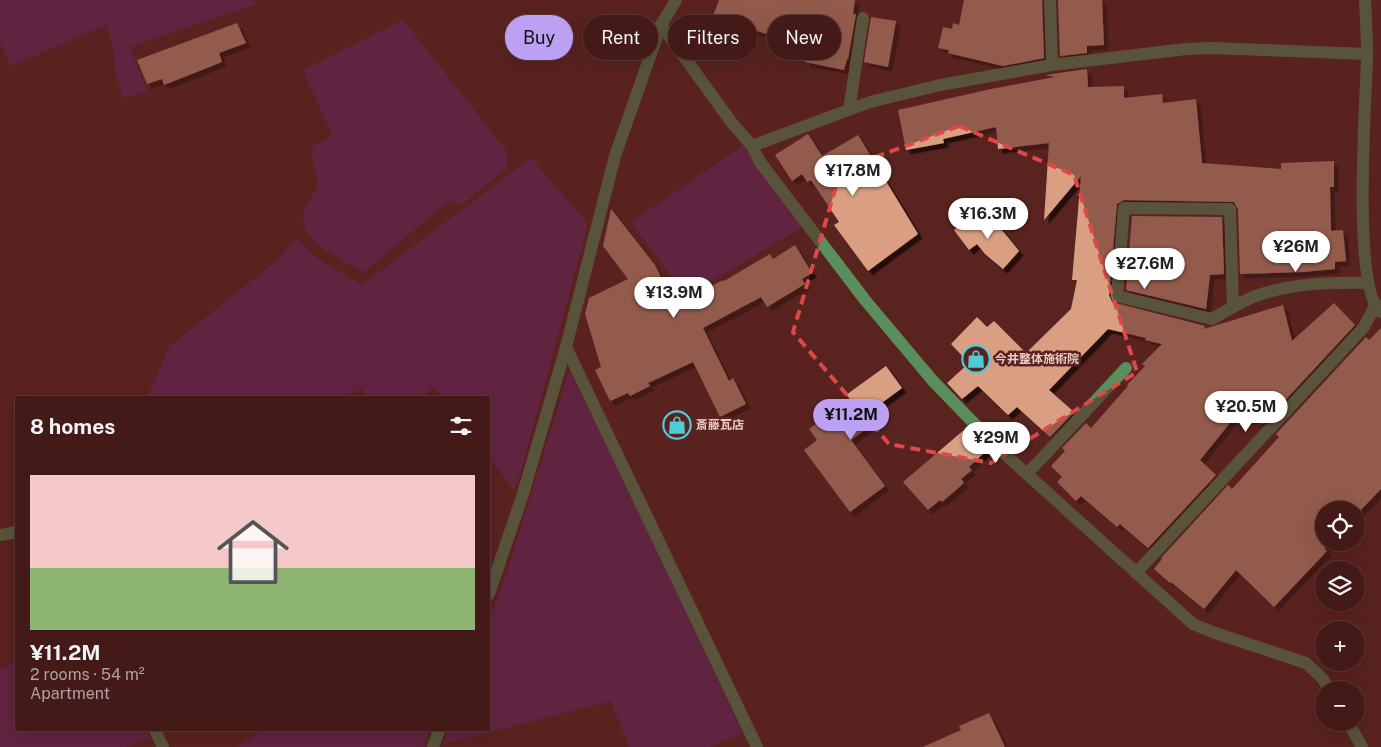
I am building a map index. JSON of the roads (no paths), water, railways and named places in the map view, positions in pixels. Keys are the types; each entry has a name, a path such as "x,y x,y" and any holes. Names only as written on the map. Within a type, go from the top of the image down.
{"street":[{"path":"490,591 523,494 566,347 615,156 661,25 676,0"},
{"path":"1050,0 1052,65"},
{"path":"1136,573 1364,327 1379,308 1368,283 1362,214 1367,54 1365,0"},
{"path":"848,110 863,18"},
{"path":"661,25 732,123 752,146 760,162 865,300 933,382 997,447 1193,624 1214,633 1306,663 1324,681"},
{"path":"752,146 870,102 940,85 1052,65 1186,49 1210,48 1367,54"},
{"path":"1233,307 1230,209 1124,208 1117,296 1212,319 1233,307 1274,291 1316,283 1368,283"},
{"path":"566,347 757,747"},
{"path":"1027,474 1126,368"},
{"path":"0,535 15,532"},
{"path":"155,731 163,747"},
{"path":"433,747 439,731"},
{"path":"1353,731 1362,747"}],"place":[{"name":"今井整体施術院","path":"976,359"},
{"name":"斎藤瓦店","path":"677,425"}]}
